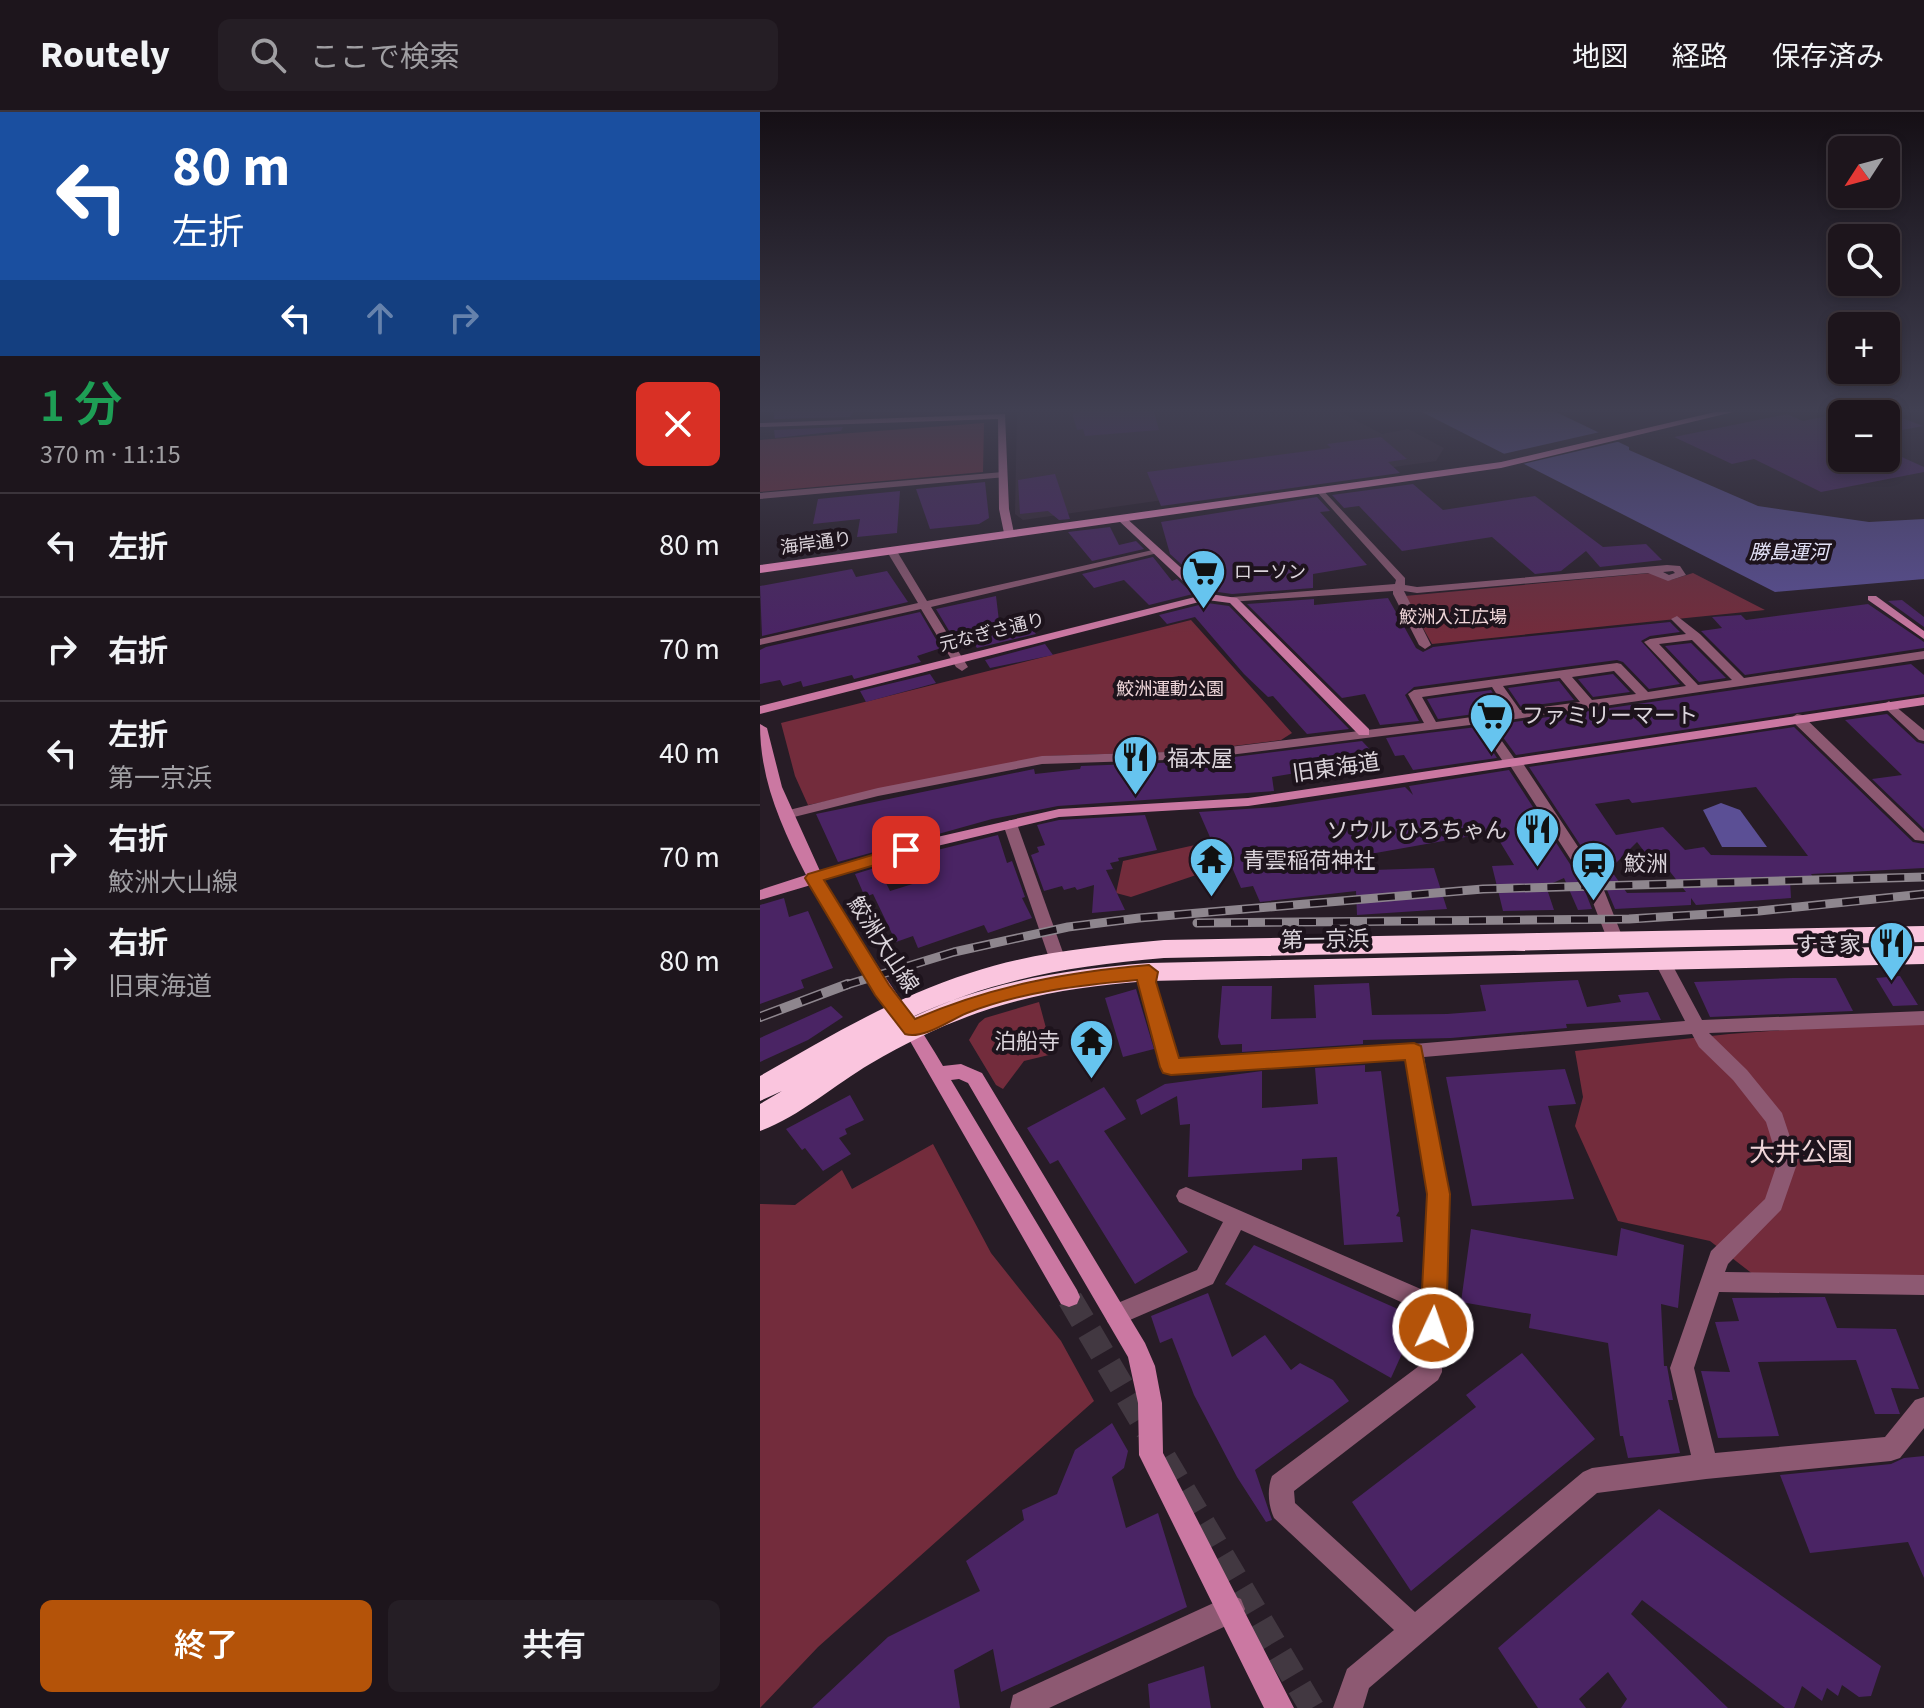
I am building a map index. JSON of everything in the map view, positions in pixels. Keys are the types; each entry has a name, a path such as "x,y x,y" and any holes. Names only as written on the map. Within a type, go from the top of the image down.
{"highway":[{"name":"第一京浜","path":"760,1090 906,1020 983,978 1058,961 1164,949 1924,934"},
{"name":"第一京浜","path":"760,1119 863,1055 906,1020 1027,988 1108,975 1661,959 1924,955"}],"main road":[{"name":"海岸通り","path":"760,561 1326,486"},
{"name":"海岸通り","path":"760,569 1008,530 1121,518 1343,486"}],"street":[{"path":"760,496 870,486"},
{"path":"1004,486 1008,530"},
{"path":"1320,490 1398,575 1401,580 1398,594 1425,645"},
{"path":"1121,518 1207,597"},
{"path":"891,550 960,663"},
{"path":"760,642 1157,552"},
{"path":"1233,600 1399,587 1417,590 1651,570"},
{"name":"元なぎさ通り","path":"760,710 960,663 1207,597 1233,600"},
{"path":"1872,598 1924,636"},
{"path":"1233,600 1364,732"},
{"path":"1677,619 1741,682"},
{"path":"1695,689 1650,642 1696,636"},
{"path":"786,815 878,792 1042,760 1197,755 1364,732 1481,720 1924,655"},
{"path":"1432,726 1414,694 1617,667 1645,696"},
{"path":"1564,675 1589,704"},
{"path":"1495,683 1516,714"},
{"name":"旧東海道","path":"760,895 929,843 1059,813 1248,802 1924,701"},
{"path":"1889,705 1924,737"},
{"path":"1797,718 1920,837"},
{"path":"1481,720 1592,880 1616,941"},
{"name":"鮫洲大山線","path":"760,728 774,785 814,878 882,990 906,1020 939,1074 1069,1297"},
{"path":"1010,824 1058,961"},
{"path":"1661,959 1705,1042 1740,1075 1775,1119 1788,1161 1774,1204 1719,1258 1682,1368 1706,1466"},
{"path":"1149,972 1146,982 1171,1067 1414,1051 1698,1027 1924,1018"},
{"path":"1414,1051 1438,1194 1430,1372 1281,1485 1283,1509 1414,1630"},
{"path":"939,1074 961,1071 975,1078 1116,1315 1143,1366 1150,1403 1151,1455 1279,1708"},
{"path":"1186,1196 1434,1306"},
{"path":"1116,1315 1205,1277 1237,1218"},
{"path":"1712,1282 1924,1285"},
{"path":"1348,1708 1357,1679 1592,1481 1706,1466 1891,1449 1924,1409"},
{"path":"1023,1705 1231,1609"}],"shaded area":[{"path":"1016,486 1258,486 1023,520 1015,514"}],"green space":[{"path":"760,486 822,486 760,492"},
{"name":"鮫洲入江広場","path":"1651,573 1671,580 1693,573 1765,610 1432,644 1405,596"},
{"name":"鮫洲運動公園","path":"1191,620 1292,733 1281,740 1193,751 1047,756 808,805 795,776 781,723"},
{"path":"1204,843 1217,868 1131,897 1116,893 1123,861"},
{"path":"1039,1002 1053,1054 1024,1061 1003,1089 996,1085 969,1040 985,1018"},
{"name":"大井公園","path":"1895,1022 1924,1023 1924,1277 1754,1275 1710,1241 1618,1221 1575,1126 1583,1097 1575,1051 1729,1034"},
{"path":"933,1144 991,1253 1061,1341 1094,1401 818,1647 760,1708 760,1204 795,1205 842,1170 852,1189"}],"water":[{"name":"勝島運河","path":"1568,486 1713,486 1758,506 1869,522 1924,519 1924,579 1775,592"},
{"path":"1721,803 1740,810 1767,847 1722,847 1703,810"}],"building":[{"path":"985,486 989,518 979,524 930,529 916,489"},
{"path":"1018,486 1059,486 1070,519 1059,520 1048,511 1020,514"},
{"path":"1153,486 1302,486 1161,506"},
{"path":"1416,486 1443,510 1535,496 1603,547 1646,544 1662,560 1600,567 1586,551 1561,571 1535,574 1492,537 1402,551 1359,506 1344,508 1332,495"},
{"path":"1810,486 1849,486 1821,492"},
{"path":"900,491 897,533 857,537 860,519 813,524 818,499"},
{"path":"1317,497 1330,511 1320,512 1367,565 1313,574 1313,588 1232,594 1211,591 1170,554 1161,522"},
{"path":"1110,527 1119,545 1136,541 1144,549 1092,561 1068,532"},
{"path":"1153,557 1172,581 1177,579 1193,594 1149,605 1124,580 1094,588 1082,574"},
{"path":"852,569 856,577 887,571 908,602 762,636 760,586"},
{"path":"996,596 999,621 1024,620 1036,634 977,648 972,641 957,644 936,609"},
{"path":"1388,598 1416,648 1423,652 1433,647 1481,641 1670,622 1680,632 1650,636 1641,641 1680,684 1649,689 1623,662 1617,660 1414,687 1405,695 1419,721 1380,725 1365,694 1342,698 1247,604 1314,599 1314,605"},
{"path":"1902,600 1924,617 1924,627 1888,601"},
{"path":"1207,603 1229,606 1349,729 1307,734 1273,696 1268,697 1244,674 1195,617 1167,624 1159,615"},
{"path":"1868,604 1924,642 1924,648 1745,675 1701,631 1722,628 1712,617 1741,615 1746,620"},
{"path":"920,612 941,648 917,656 921,662 854,679 852,675 803,687 801,681 783,686 780,680 760,684 760,650 766,647"},
{"path":"1691,643 1726,678 1699,682 1665,646"},
{"path":"1045,644 1053,655 990,668 985,660"},
{"path":"1911,664 1924,675 1924,694 1516,755 1494,725"},
{"path":"930,674 936,683 866,702 860,691"},
{"path":"1613,674 1630,692 1593,697 1578,679"},
{"path":"1559,681 1574,700 1521,707 1508,688"},
{"path":"1491,690 1503,710 1438,719 1427,699"},
{"path":"1887,714 1917,742 1924,744 1924,829 1872,779 1902,775 1845,720"},
{"path":"1477,727 1497,758 1413,770 1404,755 1395,756 1386,738"},
{"path":"1794,727 1913,842 1924,844 1924,868 1811,874 1814,878 1790,880 1791,898 1696,905 1691,898 1691,905 1615,909 1602,878 1529,767","holes":["1756,787 1808,856 1711,855 1704,847 1685,850 1663,827 1616,835 1595,804 1629,799 1632,803","1637,842 1647,855 1656,854 1686,892 1627,893 1610,869"]},
{"path":"1362,741 1379,759 1272,777 1274,791 1058,806 992,819 838,862 816,814 1034,769 1035,774 1080,769 1081,766 1184,762 1183,770 1228,765 1226,758"},
{"path":"1509,770 1581,881 1592,909 1578,910 1564,878 1546,886 1554,910 1503,911 1492,866 1514,865 1494,832 1370,854 1372,870 1434,868 1447,909 1357,915 1356,891 1260,902 1253,886 1241,888 1221,842 1213,844 1199,812 1277,807 1405,787 1413,795 1409,786"},
{"path":"1145,815 1157,850 1118,858 1119,861 1110,863 1113,869 1106,870 1125,910 1092,913 1094,885 1077,890 1075,887 1064,890 1062,886 1044,891 1031,855 1039,852 1037,847 1045,845 1037,825 1059,820"},
{"path":"998,835 1007,863 1012,861 1025,897 1022,898 1032,918 988,933 984,925 918,948 913,936 896,942 873,894 865,897 855,874 878,867 890,891 919,882 909,857"},
{"path":"784,898 789,917 808,911 833,968 801,980 804,988 760,1004 760,905"},
{"path":"1900,976 1918,1005 1893,1006 1876,978"},
{"path":"1836,978 1853,1011 1710,1017 1694,982"},
{"path":"1578,980 1587,1007 1621,1002 1618,995 1648,992 1661,1020 1566,1024 1567,1028 1451,1038 1363,1040 1363,1044 1242,1052 1242,1044 1221,1045 1218,1037 1222,986 1272,986 1271,1019 1316,1018 1314,985 1369,983 1372,1015 1447,1014 1486,1011 1480,985"},
{"path":"1136,989 1154,1049 1123,1057 1105,998"},
{"path":"831,1006 843,1017 808,1040 760,1062 760,1038"},
{"path":"1365,1065 1365,1072 1381,1071 1399,1211 1396,1216 1400,1217 1403,1242 1344,1245 1337,1157 1302,1159 1302,1170 1188,1177 1190,1124 1180,1125 1177,1096 1141,1115 1136,1100 1165,1084 1262,1071 1262,1108 1318,1104 1315,1068"},
{"path":"1565,1069 1576,1104 1548,1106 1574,1199 1472,1206 1446,1077"},
{"path":"1104,1087 1126,1119 1104,1131 1188,1252 1135,1284 1058,1160 1050,1164 1027,1128"},
{"path":"850,1095 864,1120 845,1129 847,1134 839,1138 851,1154 823,1171 786,1129"},
{"path":"1621,1228 1684,1245 1678,1308 1661,1304 1664,1366 1667,1366 1673,1400 1668,1400 1680,1453 1628,1458 1623,1436 1620,1436 1608,1343 1529,1328 1531,1314 1461,1302 1471,1229 1617,1256"},
{"path":"1254,1245 1418,1318 1391,1378 1225,1284"},
{"path":"1208,1293 1232,1357 1265,1335 1291,1370 1300,1363 1333,1380 1349,1401 1255,1470 1272,1520 1266,1522 1237,1477 1194,1395 1172,1338 1160,1343 1151,1316"},
{"path":"1825,1297 1837,1328 1896,1329 1919,1389 1891,1388 1900,1414 1875,1414 1856,1360 1758,1362 1779,1436 1718,1438 1701,1371 1730,1372 1715,1322 1739,1321 1732,1298"},
{"path":"1522,1353 1595,1439 1411,1591 1352,1502 1476,1407 1466,1395"},
{"path":"1112,1423 1128,1451 1124,1468 1112,1477 1126,1528 1158,1513 1187,1607 1001,1692 993,1649 954,1670 960,1708 812,1708 888,1637 980,1591 966,1561 1024,1520 1022,1510 1057,1494 1075,1450"},
{"path":"1924,1456 1924,1578 1908,1542 1810,1553 1780,1475 1891,1464 1904,1458"},
{"path":"1659,1509 1881,1666 1871,1696 1859,1697 1842,1685 1838,1696 1827,1688 1822,1701 1802,1686 1794,1708 1785,1708 1642,1600 1631,1614 1728,1708 1621,1708 1627,1699 1608,1672 1579,1699 1586,1708 1538,1708 1498,1648"},
{"path":"1204,1666 1211,1708 1150,1708 1148,1684"}],"tunnel":[{"path":"1070,1299 1148,1431"},
{"path":"1164,1458 1312,1708"}],"railway":[{"path":"843,986 954,952 1068,927 1139,918 1483,889 1924,877"},
{"path":"1197,923 1629,919 1759,911 1924,894"},
{"path":"760,1017 848,984"}],"place":[{"name":"ローソン","path":"1203,611"},
{"name":"ファミリーマート","path":"1491,754"},
{"name":"福本屋","path":"1136,797"},
{"name":"ソウル ひろちゃん","path":"1538,869"},
{"name":"青雲稲荷神社","path":"1212,899"},
{"name":"鮫洲","path":"1593,902"},
{"name":"すき家","path":"1892,983"},
{"name":"泊船寺","path":"1091,1080"}],"route":[{"path":"906,850 814,878 882,990 912,1029 964,1006 1027,988 1149,972 1146,982 1171,1067 1414,1051 1438,1194 1433,1328"}]}
